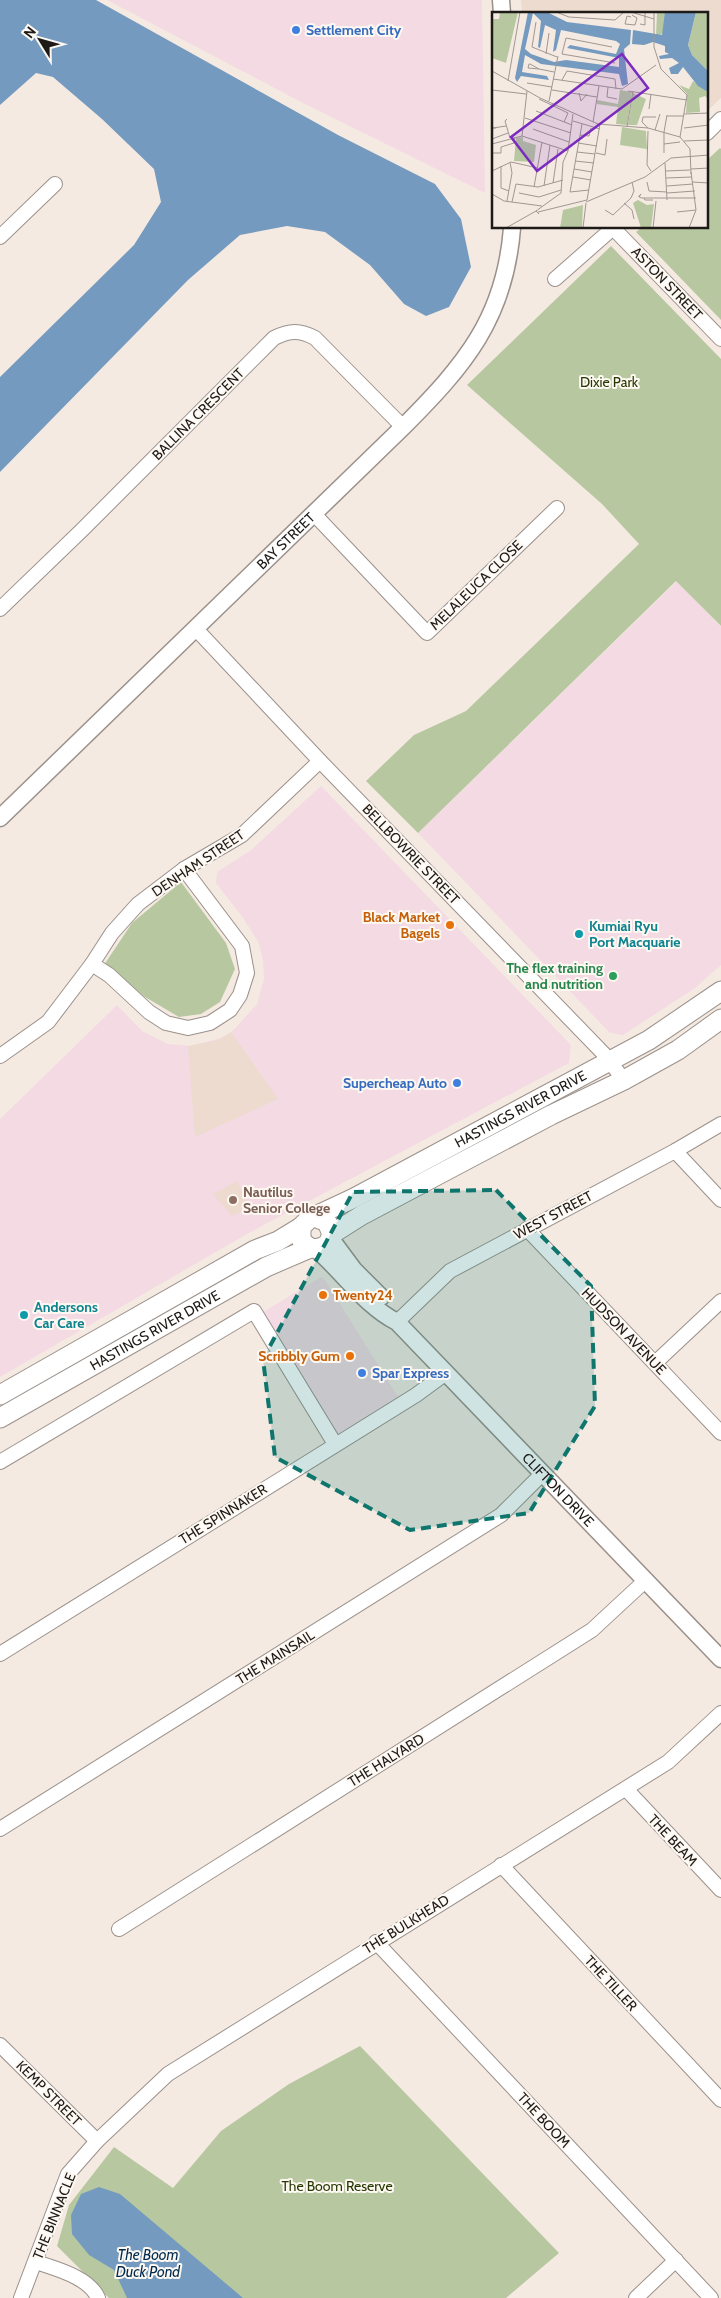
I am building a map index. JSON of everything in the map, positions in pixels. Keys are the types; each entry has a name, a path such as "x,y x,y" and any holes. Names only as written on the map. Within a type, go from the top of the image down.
{"main road":[{"name":"HASTINGS RIVER DRIVE","path":"0,1395 255,1250 278,1241 307,1222 649,1040 721,991"},
{"name":"HASTINGS RIVER DRIVE","path":"0,1418 266,1267 322,1242 362,1214 551,1115 624,1080 678,1050 721,1019"},
{"path":"320,1218 327,1222 322,1242 300,1239 307,1222 320,1218"}],"street":[{"path":"0,238 55,184"},
{"name":"BAY STREET","path":"0,818 314,514 441,388 477,343 503,286 512,229"},
{"path":"555,279 612,229"},
{"name":"ASTON STREET","path":"614,229 721,339"},
{"name":"BALLINA CRESCENT","path":"0,609 89,524 274,338 286,332 296,331 315,338 403,427"},
{"name":"MELALEUCA CLOSE","path":"314,514 427,632 557,508"},
{"name":"BELLBOWRIE STREET","path":"196,629 610,1061 624,1080"},
{"name":"DENHAM STREET","path":"0,1056 48,1022 92,964 112,933 138,904 184,869 242,835 320,760"},
{"path":"92,964 109,975 149,1012 166,1023 188,1028 210,1023 230,1010 240,995 247,973 242,946 184,869"},
{"name":"WEST STREET","path":"397,1322 450,1271 675,1151 721,1124"},
{"path":"675,1151 721,1200"},
{"name":"HUDSON AVENUE","path":"527,1229 721,1434"},
{"name":"CLIFTON DRIVE","path":"322,1242 354,1270 392,1308 397,1322 721,1659"},
{"path":"655,1363 721,1301"},
{"path":"0,1462 254,1311 335,1444"},
{"name":"THE SPINNAKER","path":"0,1654 416,1395 446,1373"},
{"name":"THE MAINSAIL","path":"0,1829 501,1515 542,1474"},
{"name":"THE HALYARD","path":"119,1929 592,1630 646,1580"},
{"name":"THE BULKHEAD","path":"97,2141 168,2074 376,1942 668,1762 721,1713"},
{"name":"THE BEAM","path":"626,1789 721,1890"},
{"name":"THE TILLER","path":"501,1866 721,2100"},
{"name":"THE BOOM","path":"376,1942 711,2298"},
{"name":"KEMP STREET","path":"0,2045 97,2141"},
{"name":"THE BINNACLE","path":"21,2298 68,2174 97,2141"},
{"path":"636,2298 676,2260"},
{"path":"36,2262 71,2275 86,2284 98,2298"}],"highlighted area":[{"path":"496,1190 591,1286 595,1406 529,1513 410,1530 275,1457 263,1359 353,1192"}],"shaded area":[{"path":"107,0 482,0 485,193 305,104"},
{"path":"521,0 721,0 721,98 708,110 708,12 522,12"},
{"path":"677,581 721,627 721,965 695,988 623,1035 610,1033 418,833"},
{"path":"321,786 571,1045 569,1063 247,1234 0,1377 0,1119 117,1005 142,1031 168,1044 191,1046 228,1036 257,1004 264,979 263,960 258,942 243,918 216,883 217,872 251,850"},
{"path":"231,1032 278,1099 195,1137 188,1046 218,1040"},
{"name":"Nautilus Senior College","path":"237,1181 250,1207 232,1216 213,1194"},
{"path":"321,1277 325,1280 398,1397 338,1434 334,1433 263,1317 265,1311"}],"green space":[{"path":"721,149 721,320 636,232 640,229 708,229 708,159"},
{"name":"Dixie Park","path":"611,246 721,359 721,626 676,581 418,833 366,781 414,735 466,711 639,544 602,504 467,385"},
{"path":"181,882 226,943 235,969 220,1002 201,1014 179,1017 145,997 104,965 132,923"},
{"name":"The Boom Reserve","path":"360,2046 559,2253 506,2298 109,2298 57,2246 69,2205 114,2147 173,2188 221,2131 289,2084"}],"water":[{"path":"0,0 96,0 338,135 435,184 461,219 471,267 449,307 426,316 404,304 370,265 325,232 287,226 240,235 188,280 0,472 0,377 134,245 161,202 154,169 102,119 53,77 36,73 0,105"},
{"name":"The Boom Duck Pond","path":"99,2187 120,2194 243,2298 127,2298 114,2270 89,2255 72,2234 71,2215 81,2194"}],"place":[{"name":"Settlement City","path":"296,30"},
{"name":"Black Market Bagels","path":"450,925"},
{"name":"Kumiai Ryu Port Macquarie","path":"579,934"},
{"name":"The flex training and nutrition","path":"613,976"},
{"name":"Supercheap Auto","path":"457,1083"},
{"name":"Nautilus Senior College","path":"233,1200"},
{"name":"Twenty24","path":"323,1295"},
{"name":"Andersons Car Care","path":"24,1315"},
{"name":"Scribbly Gum","path":"350,1356"},
{"name":"Spar Express","path":"362,1373"}]}
